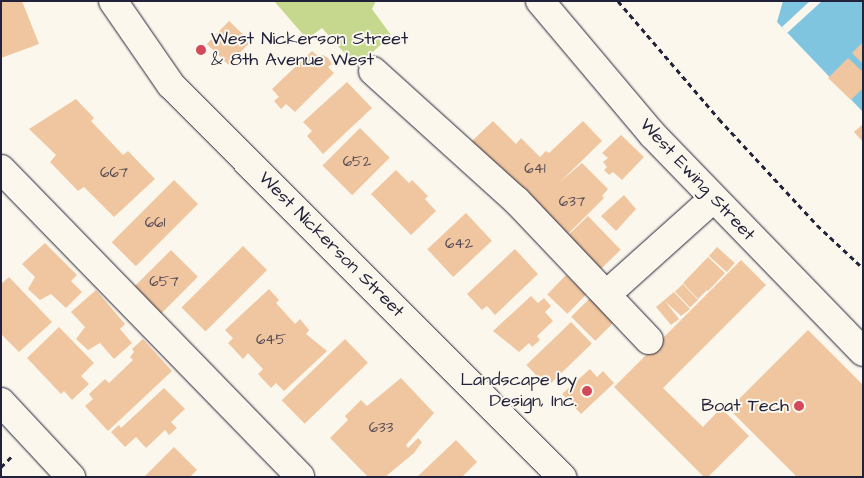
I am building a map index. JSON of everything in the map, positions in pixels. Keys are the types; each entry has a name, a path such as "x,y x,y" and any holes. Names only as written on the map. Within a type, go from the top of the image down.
{"main road":[{"name":"West Nickerson Street","path":"114,1 172,85 562,477"},
{"name":"West Ewing Street","path":"540,1 654,135 713,199 863,352"},
{"path":"373,71 516,200 649,340"},
{"path":"1,169 300,477"},
{"path":"607,294 713,199"},
{"path":"1,402 71,477"}],"path":[{"path":"618,1 719,119 817,225 863,268"}],"green space":[{"path":"274,1 376,1 372,9 391,35 357,67 322,28 307,39"}],"water":[{"path":"783,1 863,1 863,112 777,22"}],"pier":[{"path":"810,1 822,1 787,33 782,27"}],"building":[{"path":"1,1 22,1 39,44 1,58"},
{"path":"229,21 251,42 228,65 207,44"},
{"path":"863,42 863,64 852,53"},
{"path":"312,51 319,57 323,55 328,58 332,64 328,67 334,73 295,112 286,104 281,109 274,101 279,97 272,89"},
{"path":"848,58 863,72 863,88 851,100 828,78"},
{"path":"347,82 372,108 323,154 307,136 312,131 303,122"},
{"path":"76,99 94,118 91,121 123,155 128,151 155,179 114,217 84,187 78,191 50,162 56,155 29,129"},
{"path":"493,121 516,144 521,138 540,157 546,151 549,153 583,121 602,141 560,182 582,163 608,189 602,196 604,198 568,234 471,142"},
{"path":"863,124 863,142 854,132"},
{"path":"360,128 390,158 352,195 323,165"},
{"path":"621,135 644,157 622,180 613,172 609,175 604,170 607,167 603,162 608,158 602,153"},
{"path":"396,170 409,183 412,180 428,196 425,199 436,211 411,235 371,194"},
{"path":"174,180 198,204 136,266 112,242"},
{"path":"624,195 636,209 616,231 601,216"},
{"path":"466,213 492,241 453,277 427,249"},
{"path":"588,216 621,250 597,273 564,239"},
{"path":"45,243 77,275 71,281 82,292 66,308 51,294 40,300 28,289 35,277 22,264"},
{"path":"243,246 267,270 206,332 181,308"},
{"path":"717,247 735,263 727,272 709,256"},
{"path":"515,249 538,274 495,315 487,306 482,310 467,294"},
{"path":"171,250 198,277 158,316 131,290"},
{"path":"708,257 725,273 698,299 683,283"},
{"path":"741,260 766,285 663,388 703,427 721,408 749,436 708,477 704,477 614,387"},
{"path":"566,275 586,294 567,314 547,294"},
{"path":"9,277 52,322 19,352 1,334 1,284"},
{"path":"683,284 698,300 690,308 675,292"},
{"path":"269,289 279,300 276,303 295,324 300,319 309,330 306,334 327,351 284,391 276,383 271,388 258,374 263,369 248,353 243,359 228,343 233,338 225,330"},
{"path":"96,290 125,324 120,329 132,343 114,359 100,343 88,350 76,339 85,327 71,312"},
{"path":"674,292 690,309 681,316 665,301 679,319 671,325 656,307"},
{"path":"531,296 538,303 544,298 551,306 545,312 553,321 537,336 540,340 532,347 529,343 519,352 493,331"},
{"path":"591,297 615,321 595,341 571,317"},
{"path":"571,322 592,344 547,387 526,365"},
{"path":"59,327 94,363 81,376 89,384 72,400 64,391 61,394 27,358"},
{"path":"808,330 863,385 863,477 797,477 729,409"},
{"path":"143,339 172,371 108,431 85,406 93,399 89,394 105,379 109,383 133,360 130,357 134,352 132,349"},
{"path":"345,339 368,363 305,424 282,400"},
{"path":"590,369 597,377 603,371 614,383 581,414 562,394"},
{"path":"401,378 434,413 406,445 408,448 418,438 422,442 414,453 385,477 368,477 330,438 348,420 345,416 361,400 367,406"},
{"path":"164,388 185,409 171,422 177,428 169,435 165,430 146,448 136,437 125,447 111,432 119,425 121,428"},
{"path":"456,440 477,462 462,477 417,477"},
{"path":"174,447 197,470 190,477 144,477"}],"place":[{"name":"West Nickerson Street & 8th Avenue West","path":"201,50"},
{"name":"Landscape by Design, Inc.","path":"587,391"},
{"name":"Boat Tech","path":"799,406"}]}
